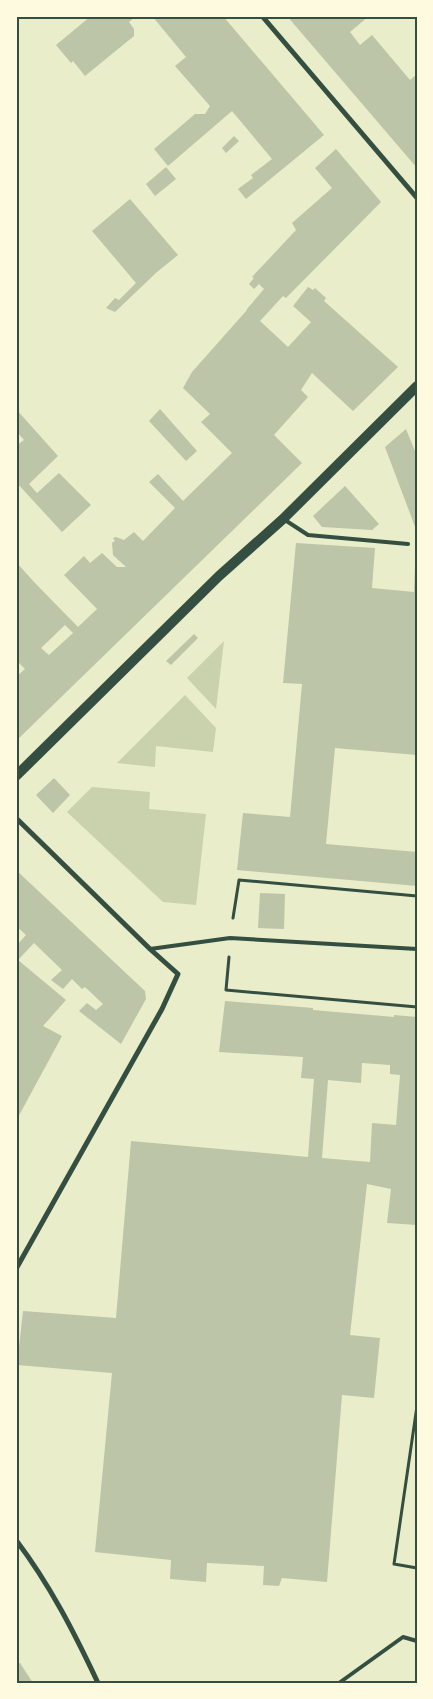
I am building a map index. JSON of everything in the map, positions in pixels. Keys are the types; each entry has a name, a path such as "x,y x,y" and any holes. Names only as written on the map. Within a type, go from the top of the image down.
{"main road":[{"path":"16,776 218,576 283,519 417,386"}],"street":[{"path":"262,16 417,198"},
{"path":"16,818 178,974 162,1009 16,1269"},
{"path":"16,1540 35,1565 70,1623 98,1683"}],"lane":[{"path":"283,519 308,535 408,544"},
{"path":"150,949 230,938 417,949"},
{"path":"339,1683 403,1637 417,1641"}],"path":[{"path":"417,896 239,880 230,938 226,990 417,1007"},
{"path":"417,1406 394,1564 417,1568"}],"green space":[{"path":"224,641 216,709 187,678"},
{"path":"185,695 216,728 213,752 156,746 155,767 117,763"},
{"path":"92,787 150,792 149,809 206,814 196,905 163,902 67,812"}],"building":[{"path":"91,16 136,16 129,22 134,29 134,36 85,76 56,45"},
{"path":"152,16 223,16 324,135 246,199 238,189 253,178 251,175 272,159 232,111 168,166 154,149 195,114 205,114 210,106 175,66 186,57"},
{"path":"287,16 369,16 350,32 360,45 372,35 410,80 417,74 417,168"},
{"path":"234,136 239,141 226,153 222,148"},
{"path":"336,149 381,202 286,298 283,296 260,321 288,347 311,322 293,306 308,287 313,290 315,288 326,298 324,301 398,367 353,411 312,373 301,390 308,397 274,435 302,463 16,741 16,677 25,669 16,660 16,562 78,627 97,609 64,575 84,556 90,563 102,553 117,567 126,567 113,555 112,543 115,541 113,538 116,537 124,540 134,532 143,541 175,508 149,482 158,474 183,501 232,453 201,422 210,414 183,388 192,372 264,289 259,284 254,289 249,284 254,278 252,277 296,230 292,223 332,188 315,168","holes":["65,625 73,633 49,655 41,648"]},
{"path":"166,167 176,179 155,196 146,184"},
{"path":"130,199 178,255 115,312 106,308 115,298 119,300 136,283 92,231"},
{"path":"16,409 58,456 29,484 37,493 59,473 91,505 62,532 16,482 16,446 24,440 16,431"},
{"path":"160,409 197,451 186,461 149,421"},
{"path":"406,429 417,456 417,532 385,447"},
{"path":"345,486 379,524 372,530 322,527 313,516"},
{"path":"296,543 375,548 372,588 414,592 415,565 417,565 417,755 335,748 326,844 417,852 417,886 237,870 243,813 290,817 302,684 283,683"},
{"path":"194,634 198,638 171,665 166,661"},
{"path":"54,778 70,795 53,813 36,795"},
{"path":"16,870 145,991 146,999 121,1044 79,1011 87,1003 96,1010 103,1004 85,987 82,989 72,979 63,989 51,980 62,970 34,943 18,960 66,1000 43,1026 62,1036 16,1121 16,946 26,935 16,926"},
{"path":"260,893 285,894 284,929 258,928"},
{"path":"225,1001 394,1017 394,1015 417,1017 417,1225 387,1223 391,1189 367,1184 350,1335 380,1338 374,1398 342,1395 327,1582 282,1578 279,1586 263,1585 264,1566 207,1563 206,1582 170,1579 171,1560 95,1552 112,1373 17,1365 23,1311 116,1318 131,1141 308,1157 314,1079 301,1078 303,1057 219,1052","holes":["362,1063 390,1065 390,1074 400,1075 396,1125 372,1123 370,1162 322,1158 328,1080 361,1083"]},
{"path":"16,1663 20,1663 33,1683 16,1683"}]}
